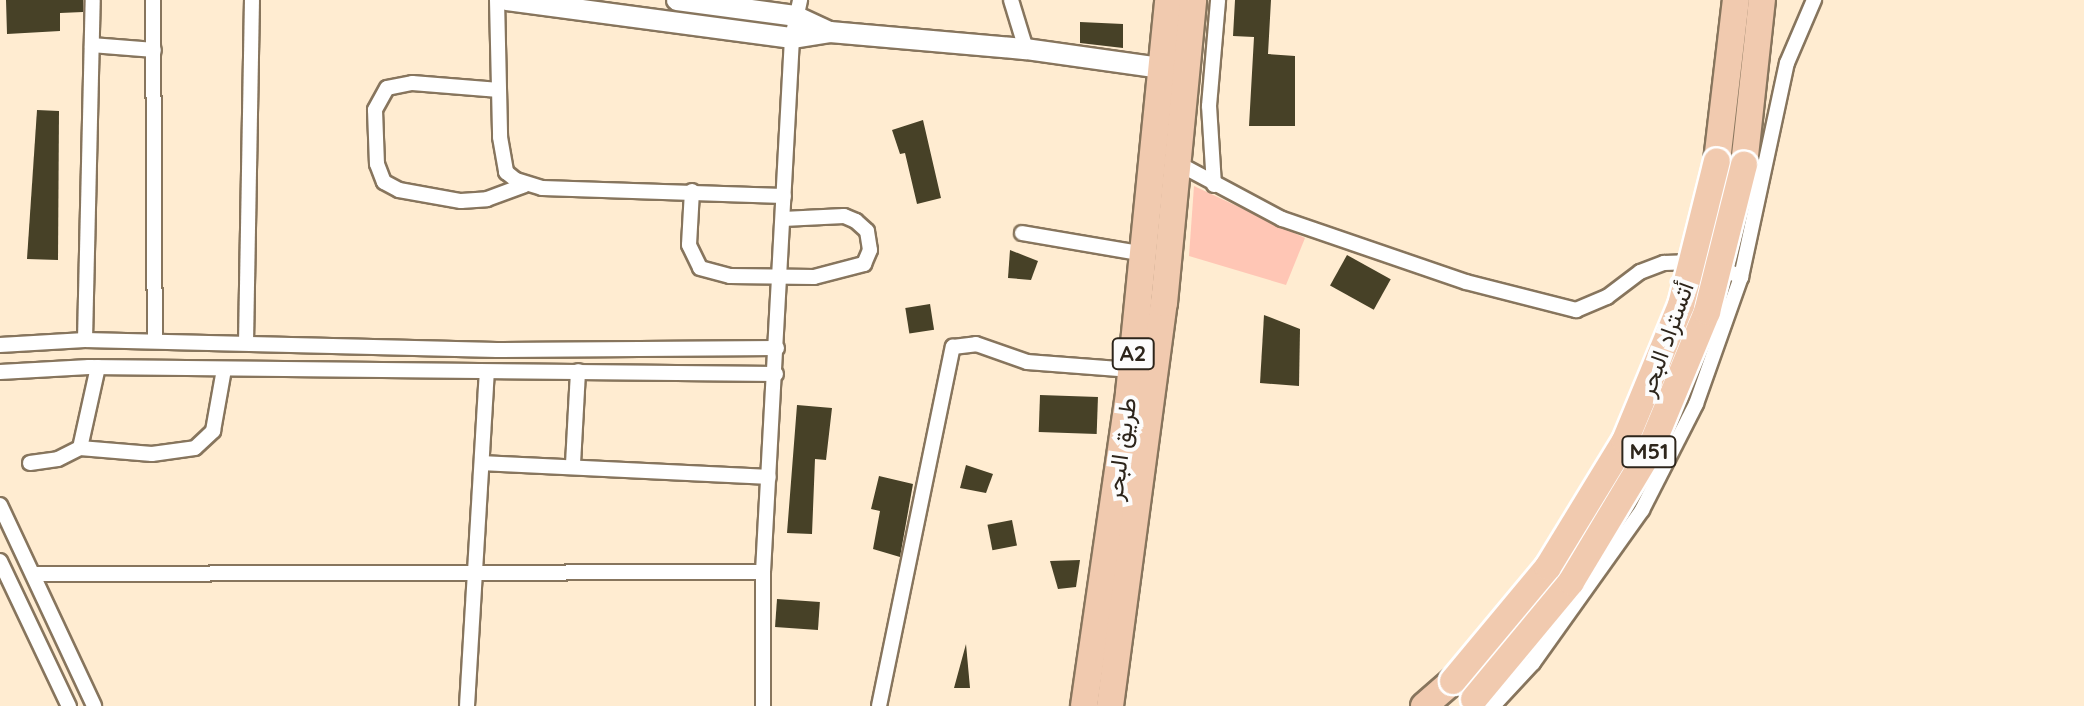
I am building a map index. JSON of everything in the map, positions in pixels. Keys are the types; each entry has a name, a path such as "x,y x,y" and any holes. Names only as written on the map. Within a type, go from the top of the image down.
{"highway":[{"name":"طريق البحر","path":"1084,706 1132,370 1168,0"},
{"name":"طريق البحر","path":"1110,706 1179,164 1197,104 1193,0"},
{"name":"أتستراد البحر","path":"1424,706 1453,681 1548,567 1625,441 1681,305 1717,161 1736,0"},
{"name":"أتستراد البحر","path":"1478,704 1571,582 1649,452 1707,312 1744,165 1762,0"}],"main road":[{"path":"507,0 792,38 830,32 1026,49 1161,68"},
{"path":"677,0 798,8 830,32"}],"street":[{"path":"85,340 93,0"},
{"path":"153,0 155,341"},
{"path":"246,343 252,0"},
{"path":"497,0 499,90 506,172 525,185"},
{"path":"1011,0 1026,49"},
{"path":"1214,185 1197,104 1218,0"},
{"path":"1478,704 1542,652 1642,510 1696,404 1741,277 1787,63 1814,0"},
{"path":"763,706 763,572 792,38 798,8"},
{"path":"92,45 154,50"},
{"path":"499,90 412,83 387,88 375,110 377,164 384,182 399,190 461,201 487,199 525,185 784,196"},
{"path":"1179,164 1282,219 1466,282 1576,310 1664,263 1704,261 1741,277"},
{"path":"692,191 689,245 700,268 730,276 780,275 841,273 864,264 870,250 867,231 844,216 783,219"},
{"path":"1022,233 1145,254"},
{"path":"0,345 85,340 497,350 777,348"},
{"path":"27,370 28,343"},
{"path":"879,706 953,347 976,344 1027,362 1132,370"},
{"path":"0,372 98,367 776,374"},
{"path":"30,463 72,455 80,448 98,367"},
{"path":"80,448 152,454 195,448 213,431 224,369"},
{"path":"573,464 578,371"},
{"path":"467,706 487,373"},
{"path":"482,463 573,464 769,477"},
{"path":"0,505 94,706"},
{"path":"1,567 69,706"},
{"path":"34,574 763,572"}],"shaded area":[{"path":"1194,186 1305,238 1286,285 1189,256"}],"building":[{"path":"6,0 83,0 83,12 60,13 60,31 7,34"},
{"path":"1235,0 1271,0 1268,54 1295,56 1295,126 1249,126 1254,37 1233,36"},
{"path":"1080,22 1123,24 1123,48 1080,43"},
{"path":"37,110 59,111 58,260 27,259"},
{"path":"923,120 941,198 917,204 905,153 900,154 892,130"},
{"path":"1010,250 1038,261 1031,280 1008,278"},
{"path":"1347,255 1391,279 1374,310 1330,286"},
{"path":"930,304 934,330 909,334 905,308"},
{"path":"1264,315 1300,329 1299,386 1260,383"},
{"path":"1040,395 1098,397 1097,434 1039,432"},
{"path":"797,405 832,408 826,460 815,459 812,534 787,533"},
{"path":"966,465 993,474 986,493 960,488"},
{"path":"879,476 913,484 900,557 873,549 880,511 871,509"},
{"path":"1012,520 1017,546 992,550 987,525"},
{"path":"1080,560 1076,587 1058,589 1050,561"},
{"path":"777,599 820,602 818,630 775,627"},
{"path":"966,644 970,688 954,688"}]}
